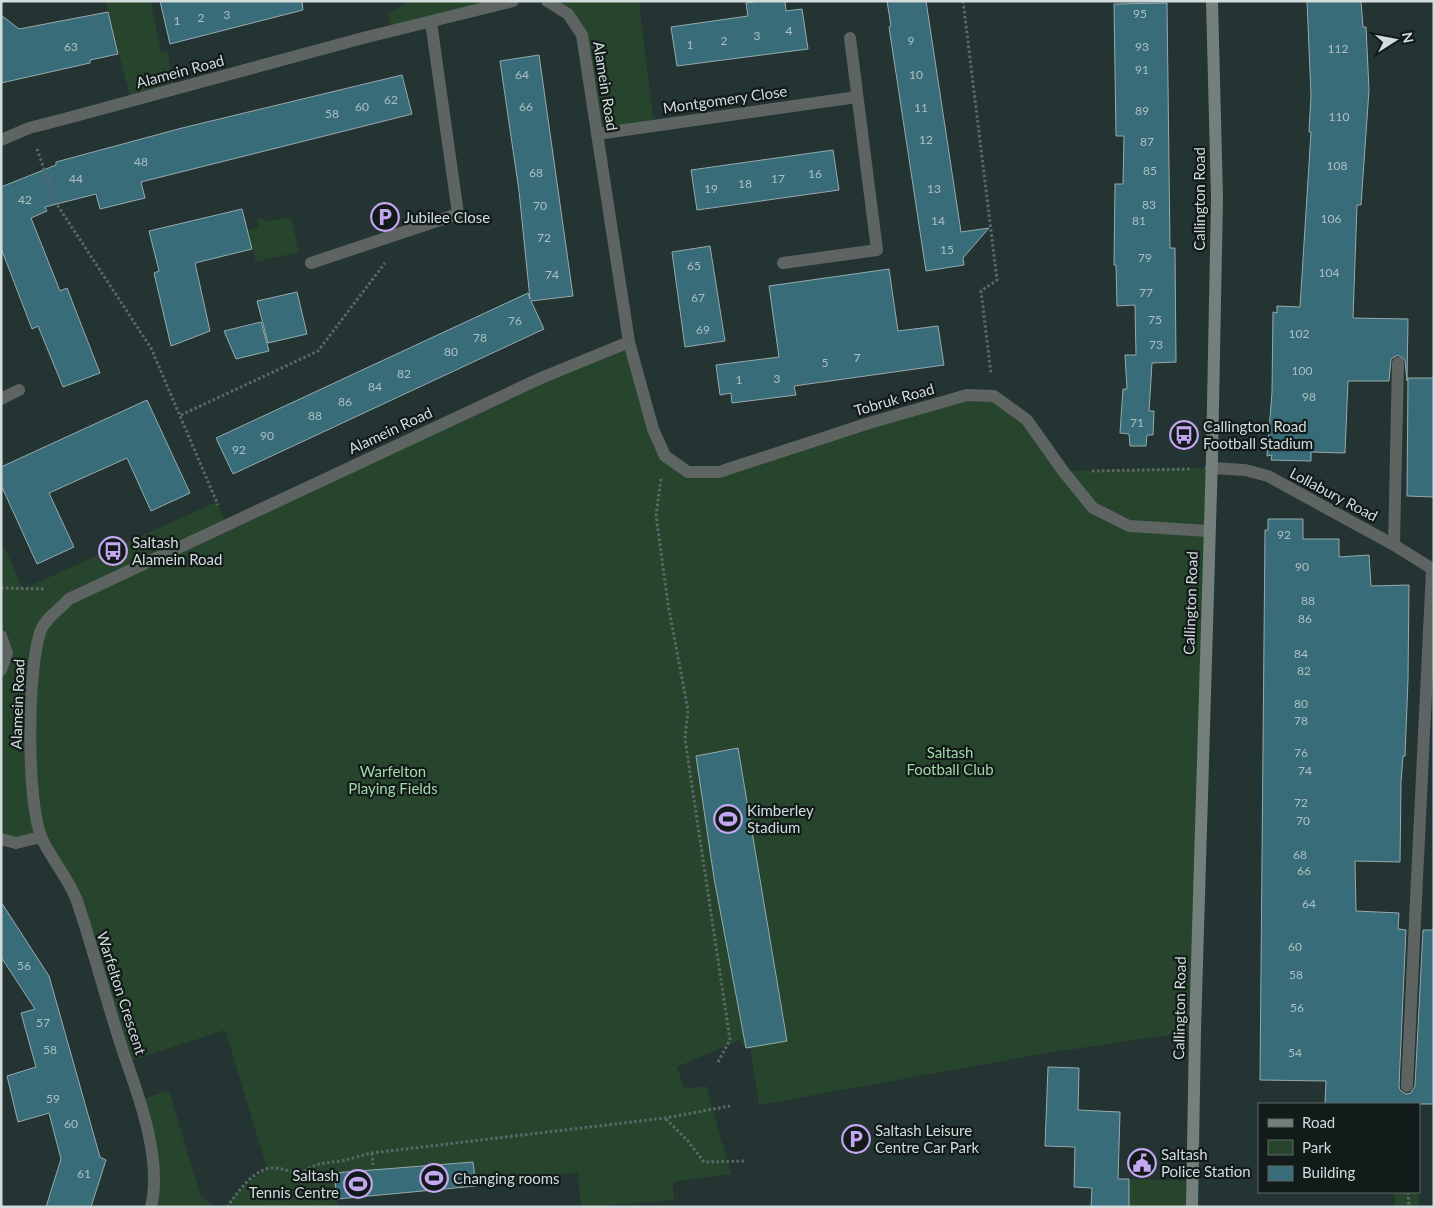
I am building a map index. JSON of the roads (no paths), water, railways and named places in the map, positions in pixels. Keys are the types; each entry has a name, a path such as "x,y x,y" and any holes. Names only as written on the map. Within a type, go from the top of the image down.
{"street":[{"name":"Alamein Road","path":"1,140 29,128 513,1"},
{"name":"Alamein Road","path":"41,838 32,791 31,717 33,666 41,628 69,599 541,378 628,342 582,35 568,14 547,1"},
{"name":"Callington Road","path":"1192,1207 1217,198 1212,1"},
{"path":"311,263 458,214 431,22"},
{"path":"783,263 878,250 850,38"},
{"name":"Montgomery Close","path":"597,134 857,97"},
{"name":"Tobruk Road","path":"628,342 654,429 665,456 688,472 719,472 869,423 967,395 994,396 1027,420 1063,471 1093,508 1129,526 1208,531"},
{"path":"1394,545 1398,362"},
{"path":"1,399 19,390"},
{"name":"Lollabury Road","path":"1211,468 1245,470 1268,476 1394,545 1433,570"},
{"path":"1407,1086 1433,570"},
{"name":"Alamein Road","path":"1,636 6,653 1,670"},
{"path":"1,839 16,843 41,838"},
{"name":"Warfelton Crescent","path":"41,838 76,899 114,1025 140,1099 151,1152 155,1192 151,1207"}],"place":[{"name":"Jubilee Close","path":"385,217"},
{"name":"Callington Road Football Stadium","path":"1184,435"},
{"name":"Saltash Alamein Road","path":"113,551"},
{"name":"Kimberley Stadium","path":"728,819"},
{"name":"Saltash Leisure Centre Car Park","path":"856,1139"},
{"name":"Saltash Police Station","path":"1142,1163"},
{"name":"Changing rooms","path":"434,1178"},
{"name":"Saltash Tennis Centre","path":"358,1184"}],"park label":[{"name":"Saltash Football Club","path":"950,760"},
{"name":"Warfelton Playing Fields","path":"393,780"}]}
